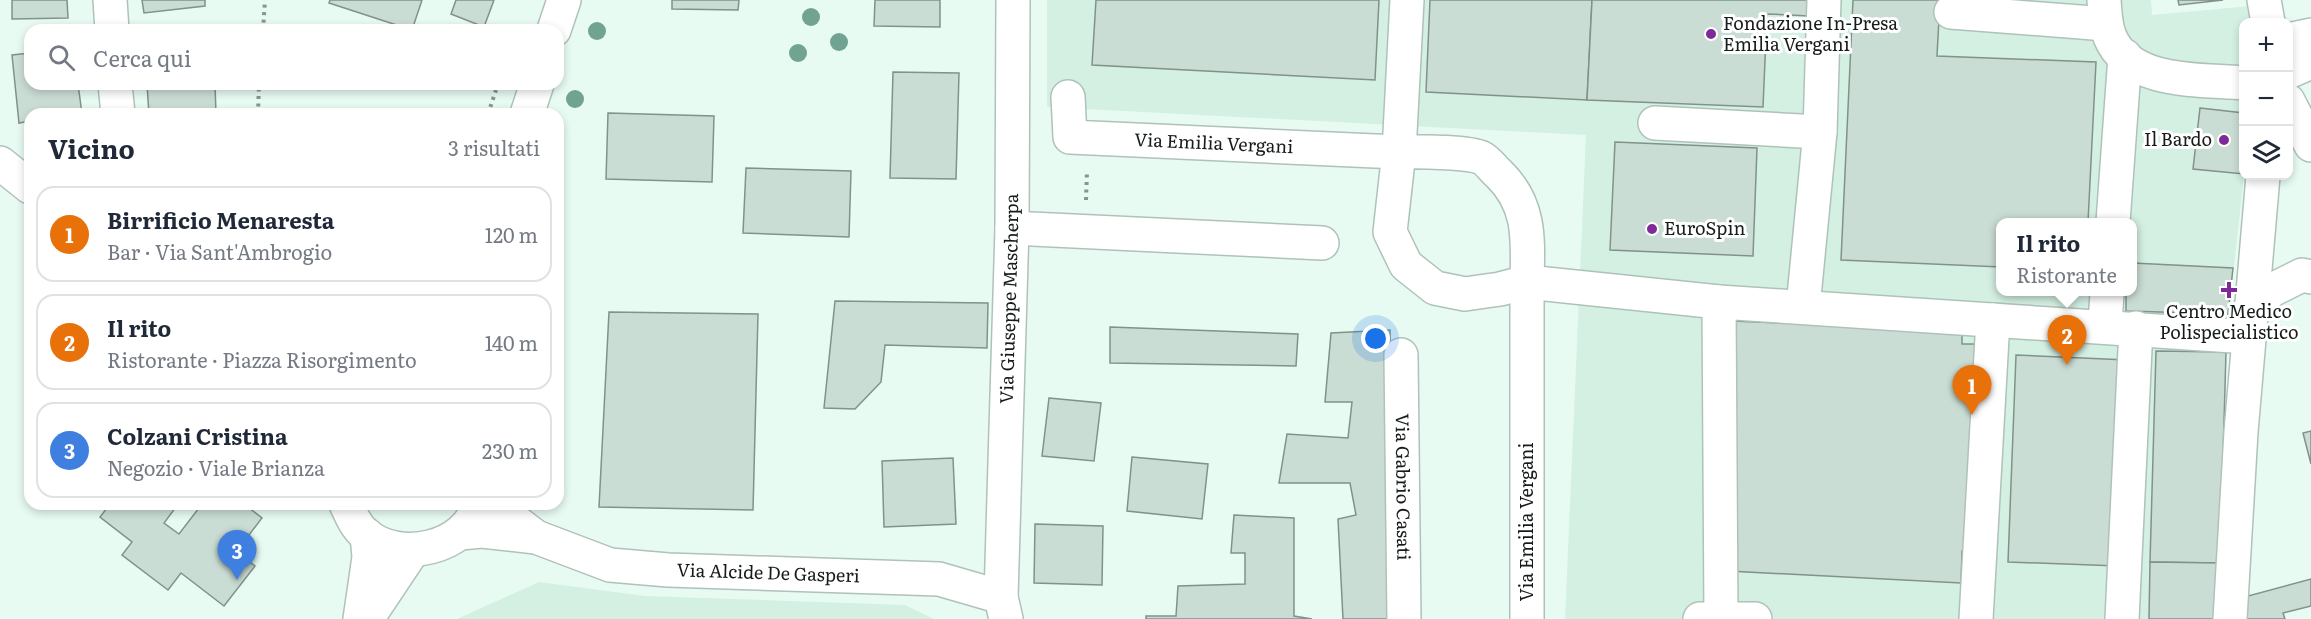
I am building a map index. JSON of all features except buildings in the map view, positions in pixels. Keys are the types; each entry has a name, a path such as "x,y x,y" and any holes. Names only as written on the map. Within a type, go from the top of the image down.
{"street":[{"path":"110,0 112,24"},
{"path":"556,24 564,0"},
{"name":"Via Giuseppe Mascherpa","path":"1004,608 1014,0"},
{"path":"1407,0 1399,152 1390,232 1406,265 1435,288 1465,294 1527,282 1719,302 1993,320 2120,327 2249,323"},
{"path":"1803,307 1820,132 1824,0"},
{"path":"2264,0 2267,18"},
{"path":"1951,12 2105,12 2116,48 2149,72 2170,77 2239,83"},
{"path":"2293,39 2311,35"},
{"path":"2113,218 2125,56"},
{"path":"2293,70 2311,62"},
{"path":"116,90 118,108"},
{"path":"529,108 535,90"},
{"name":"Via Emilia Vergani","path":"1068,97 1070,137 1482,158 1512,187 1523,208 1528,247 1527,619"},
{"path":"2293,109 2311,145"},
{"path":"1655,123 1820,132"},
{"path":"0,163 24,182"},
{"path":"2230,619 2249,323 2263,180"},
{"path":"1012,228 1322,243"},
{"path":"2256,243 2267,260 2308,274"},
{"path":"2249,323 2272,290 2308,274"},
{"path":"2110,296 2120,327 2122,619"},
{"path":"1719,302 1710,618 1755,619"},
{"path":"1976,619 1993,320"},
{"name":"Via Gabrio Casati","path":"1401,356 1404,619"},
{"path":"348,510 352,519 367,536 388,546 413,550 442,544 460,533 477,510"},
{"name":"Via Alcide De Gasperi","path":"505,510 511,518 536,537"},
{"name":"Via Alcide De Gasperi","path":"460,533 482,531 536,537 610,565 668,570 939,579 1004,608"},
{"path":"360,619 369,556 367,536"},
{"path":"367,619 413,550"}],"path":[{"path":"263,24 264,0"},
{"path":"258,108 260,90"},
{"path":"490,108 496,90"},
{"path":"1084,230 1089,138"}],"shaded area":[{"path":"1047,0 2151,0 2152,15 2262,5 2260,18 2239,18 2239,180 2244,180 2221,384 2202,619 1565,619 1586,135 1047,107"},
{"path":"539,582 645,596 905,605 934,619 457,619"}],"place":[{"name":"Fondazione In-Presa Emilia Vergani","path":"1711,34"},
{"name":"Il Bardo","path":"2224,140"},
{"name":"EuroSpin","path":"1652,229"},
{"name":"Centro Medico Polispecialistico","path":"2229,290"},
{"name":"Il rito","path":"2067,365"},
{"name":"Birrificio Menaresta","path":"1972,415"},
{"name":"Colzani Cristina","path":"237,580"}]}
